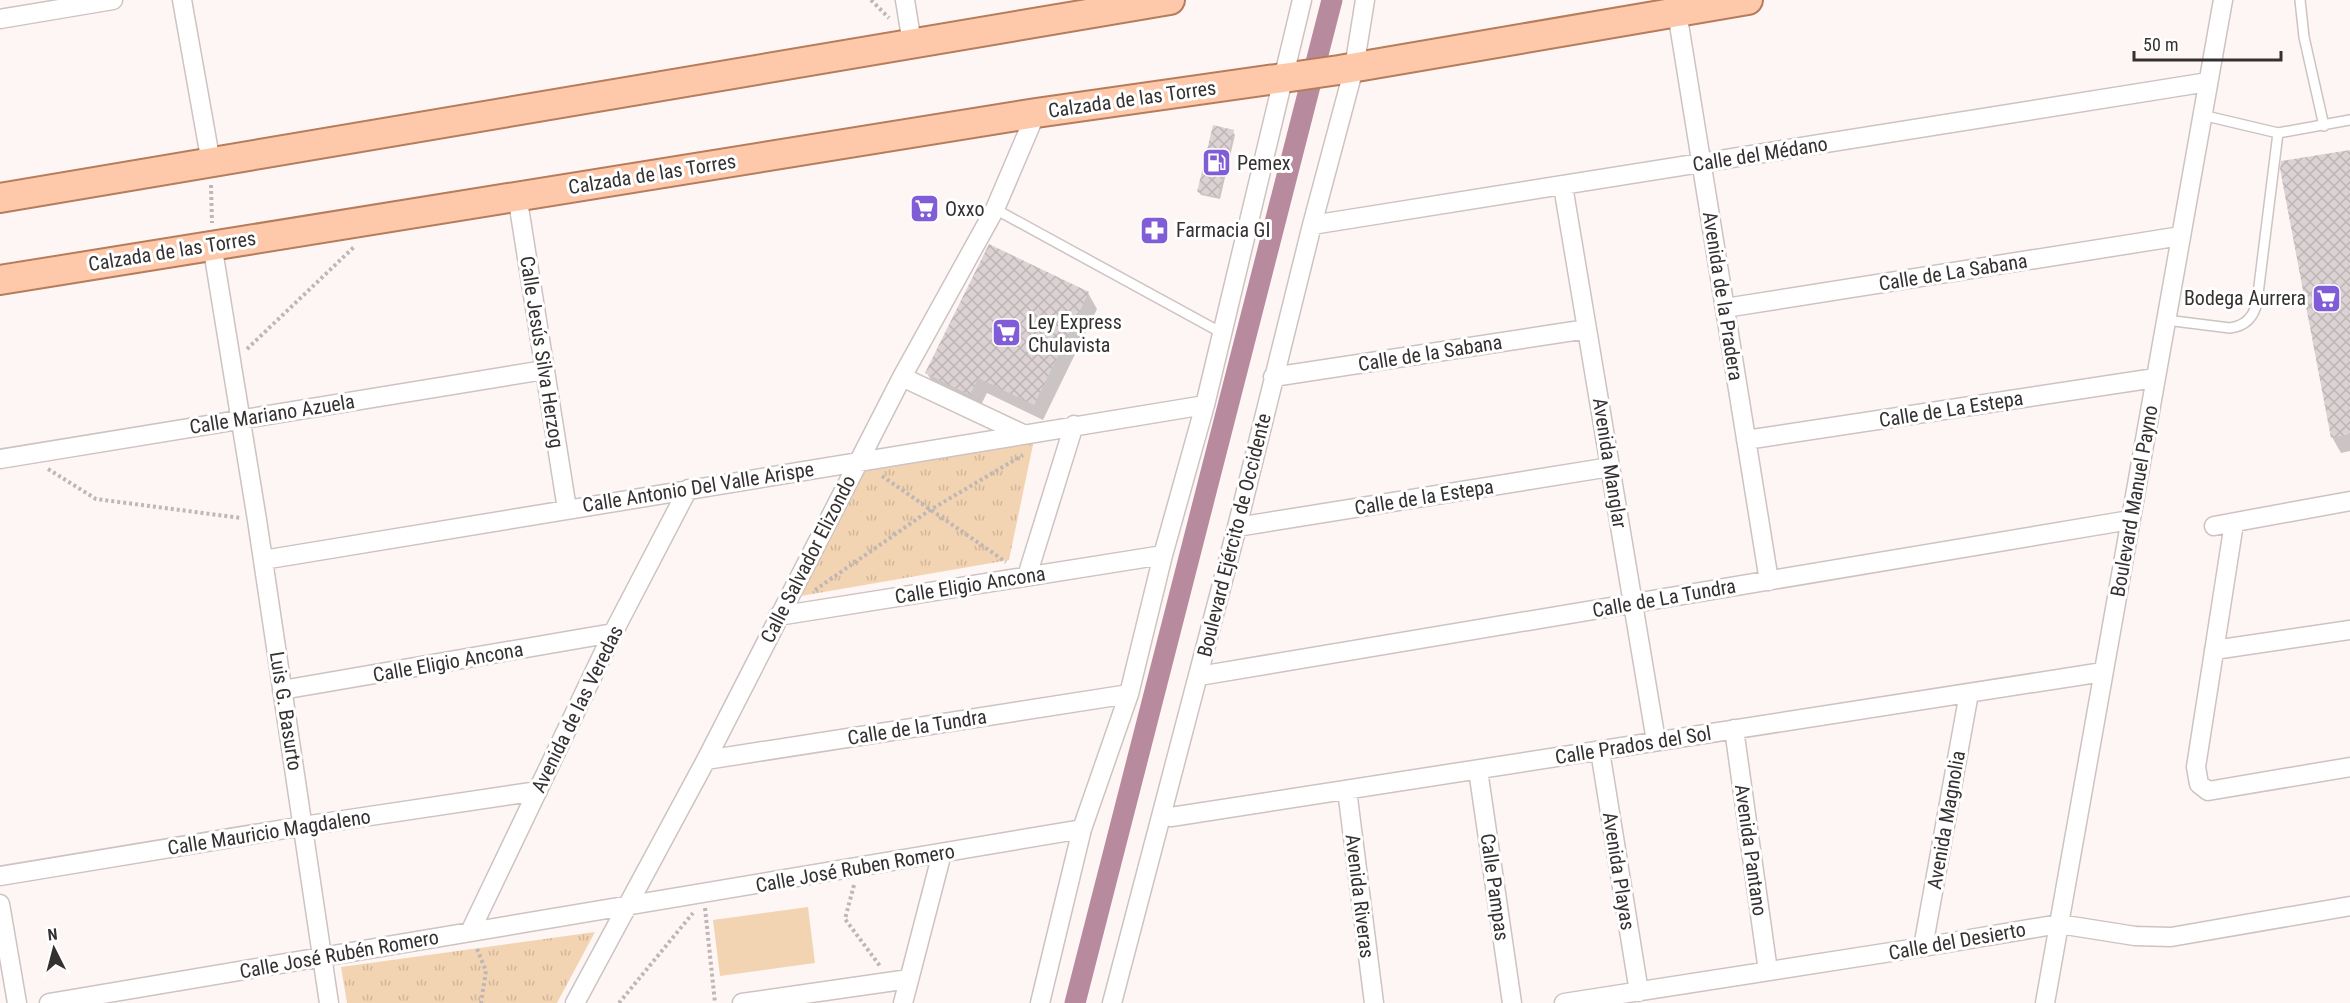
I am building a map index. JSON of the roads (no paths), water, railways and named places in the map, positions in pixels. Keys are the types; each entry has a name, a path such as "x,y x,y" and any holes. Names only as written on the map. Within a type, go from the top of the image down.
{"main road":[{"path":"0,198 1170,0"},
{"path":"1347,69 1748,0"},
{"name":"Calzada de las Torres","path":"0,280 212,244 1036,113 1347,69"}],"street":[{"path":"0,19 113,0"},
{"path":"182,0 211,164"},
{"path":"905,0 912,43"},
{"path":"1040,1003 1082,829 1129,694 1222,333 1294,76 1302,0"},
{"name":"Boulevard Ejército de Occidente","path":"1112,1003 1237,527 1365,0"},
{"name":"Boulevard Manuel Payno","path":"2045,1003 2223,0"},
{"name":"Avenida de la Pradera","path":"1677,12 1769,581"},
{"name":"Calle del Médano","path":"1312,225 2208,82"},
{"name":"Calle Salvador Elizondo","path":"575,1003 706,760 902,377 994,209 1036,113"},
{"name":"Avenida Manglar","path":"1563,186 1656,741"},
{"name":"Calle Jesús Silva Herzog","path":"517,195 567,509"},
{"name":"Calle de La Sabana","path":"1725,308 2181,236"},
{"name":"Luis G. Basurto","path":"212,244 257,520 329,1003"},
{"name":"Calle de la Sabana","path":"1273,377 1587,329"},
{"name":"Calle Mariano Azuela","path":"0,459 544,370"},
{"path":"902,377 1023,434"},
{"name":"Calle de La Estepa","path":"1746,440 2156,378"},
{"name":"Calle Antonio Del Valle Arispe","path":"263,560 859,460 1205,405"},
{"path":"1027,576 1074,425"},
{"name":"Calle de la Estepa","path":"1237,527 1610,467"},
{"name":"Avenida de las Veredas","path":"470,932 613,633 688,489"},
{"path":"2214,526 2350,501"},
{"name":"Calle de La Tundra","path":"1199,676 2130,520"},
{"path":"2234,523 2196,767 2199,784 2208,791 2350,767"},
{"name":"Calle Eligio Ancona","path":"778,616 1163,555"},
{"path":"2214,650 2350,630"},
{"name":"Calle Eligio Ancona","path":"282,690 613,633"},
{"name":"Calle Prados del Sol","path":"1162,815 1171,817 1478,771 2103,672"},
{"name":"Avenida Magnolia","path":"1923,947 1969,693"},
{"name":"Calle de la Tundra","path":"706,760 1129,694"},
{"name":"Avenida Pantano","path":"1734,729 1768,971"},
{"name":"Avenida Playas","path":"1600,751 1639,992"},
{"name":"Calle Pampas","path":"1478,771 1512,1003"},
{"name":"Avenida Riveras","path":"1347,790 1374,1003"},
{"name":"Calle Mauricio Magdaleno","path":"0,876 303,826 538,791"},
{"name":"Calle José Ruben Romero","path":"628,905 710,895 1082,829"},
{"path":"903,1003 900,980 942,853"},
{"path":"0,904 16,1003"},
{"name":"Calle José Rubén Romero","path":"49,1003 628,905"},
{"name":"Calle del Desierto","path":"1564,1003 2059,924 2143,937 2171,937 2350,906"},
{"path":"742,1003 900,980"}],"lane":[{"path":"2300,0 2304,37 2324,126"},
{"path":"2202,115 2278,133 2350,120"},
{"path":"2166,320 2230,328 2240,326 2255,311 2278,133"},
{"path":"994,209 1222,333"}],"waterway":[{"path":"1075,1003 1332,0"}],"place":[{"name":"Pemex","path":"1216,163"},
{"name":"Oxxo","path":"924,209"},
{"name":"Farmacia GI","path":"1155,230"},
{"name":"Bodega Aurrera","path":"2327,298"},
{"name":"Ley Express Chulavista","path":"1007,333"}]}
